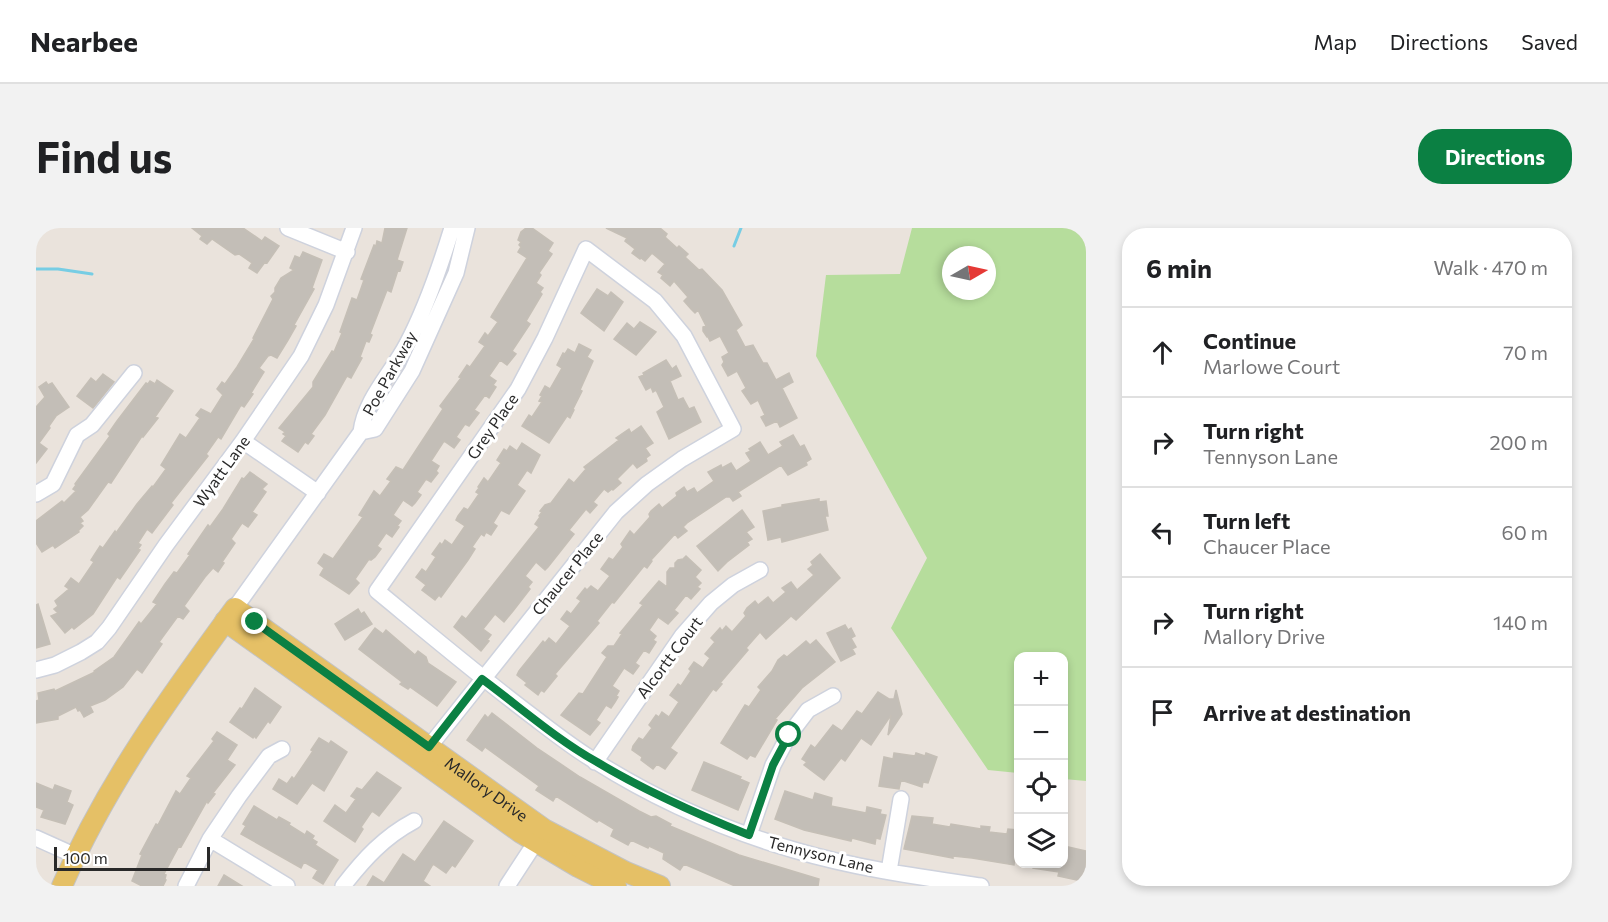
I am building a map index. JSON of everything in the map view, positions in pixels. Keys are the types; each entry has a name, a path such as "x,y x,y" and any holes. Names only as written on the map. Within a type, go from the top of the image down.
{"main road":[{"name":"Mallory Drive","path":"230,614 429,747 540,836 660,886"},
{"path":"62,886 95,818 144,734 230,614 456,789 540,836 616,886"}],"street":[{"path":"288,228 347,252"},
{"name":"Wyatt Lane","path":"36,670 55,665 97,642 243,441 301,356 326,305 354,228"},
{"name":"Poe Parkway","path":"452,228 441,262 407,343 363,416 362,432 375,429 412,371 456,273 467,228"},
{"name":"Chaucer Place","path":"429,747 616,512 647,484 682,459 733,429 684,336 655,302 586,249"},
{"name":"Grey Place","path":"377,591 518,389 586,249"},
{"path":"36,494 53,484 77,435 92,425 134,373"},
{"path":"230,614 362,432"},
{"path":"243,441 318,493"},
{"name":"Alcortt Court","path":"595,762 682,636 711,603 733,585 760,570"},
{"name":"Tennyson Lane","path":"377,591 482,679 595,762 646,789 700,815 794,850 889,871 981,886"},
{"path":"749,835 773,765 789,735 808,710 833,696"},
{"path":"186,886 210,840 269,756 282,749"},
{"path":"889,871 901,799"},
{"path":"343,886 374,849 394,832 414,821"},
{"path":"507,886 540,836"},
{"path":"36,838 76,856"},
{"path":"210,840 287,886"}],"green space":[{"path":"912,228 1086,228 1086,781 1068,779 1068,652 1014,652 1014,773 988,770 891,628 927,558 816,356 826,275 900,274"}],"building":[{"path":"192,228 243,228 262,241 265,237 279,246 257,273 249,268 252,263 239,254 235,255 212,239 207,244 200,239 202,236"},
{"path":"385,228 407,228 397,260 403,262 400,271 398,270 391,292 387,290 370,334 372,335 369,342 366,341 360,357 362,358 351,378 347,376 325,415 311,434 314,436 308,444 305,442 298,452 282,441 286,436 283,434 285,432 279,428 313,387 313,382 332,351 334,352 352,298 357,300 364,280 361,279 374,245 376,246 377,241 382,243"},
{"path":"526,228 532,228 553,243 548,251 552,254 539,273 541,275 536,283 543,288 540,292 542,294 526,321 530,324 512,351 516,354 507,365 500,360 489,376 496,381 493,385 496,387 489,398 485,395 474,410 479,413 469,426 465,424 456,437 460,440 454,448 444,441 431,461 439,466 436,471 438,473 431,482 426,479 417,492 421,495 412,506 403,500 393,515 401,521 397,526 399,527 392,537 386,533 377,546 381,549 375,557 369,559 355,579 359,583 349,594 320,575 324,568 318,563 324,554 333,559 363,517 359,515 374,491 380,496 391,481 387,479 396,467 403,470 443,409 440,406 461,378 459,377 467,365 470,367 485,346 479,342 485,333 488,336 498,322 491,317 527,258 518,252 521,242 518,240 521,232"},
{"path":"606,228 660,228 667,234 665,237 688,254 685,257 699,270 702,269 722,290 742,325 736,330 745,347 753,345 763,363 767,363 776,380 789,373 793,382 782,388 797,418 780,427 777,421 766,426 761,417 765,415 758,400 751,404 742,391 746,388 737,371 728,376 722,365 724,362 722,357 729,353 720,336 710,341 703,331 703,327 706,326 698,310 695,313 684,301 688,297 674,281 670,286 661,278 663,275 658,272 665,264 652,253 645,261 640,259 632,253 635,249 625,241 627,238"},
{"path":"303,252 322,260 312,288 314,289 277,358 268,356 259,368 264,372 251,393 253,394 244,407 241,405 221,439 218,437 206,454 208,456 171,503 173,505 152,533 147,529 138,543 141,545 138,549 140,550 120,579 117,577 93,614 65,633 51,616 58,613 54,609 58,606 55,601 69,589 65,586 71,578 79,584 94,562 91,560 100,546 103,548 153,487 166,469 161,465 180,434 186,438 200,418 196,415 201,409 211,414 223,395 217,389 222,382 225,384 237,367 254,339 273,299 271,296 275,288 281,278 294,270 290,268 295,256 300,258"},
{"path":"597,289 608,296 611,292 623,302 604,331 581,313"},
{"path":"640,322 656,332 636,355 614,339 627,323 634,329"},
{"path":"579,344 591,350 587,357 593,361 570,418 567,416 549,443 522,426 529,415 532,417 542,402 539,401 542,396 540,395 545,386 550,389 562,368 557,365 563,353 565,354 568,349 575,353"},
{"path":"666,360 672,369 676,366 681,376 670,381 678,400 683,398 689,409 694,407 701,422 669,439 657,412 664,407 656,390 653,392 651,387 646,390 639,377"},
{"path":"103,374 114,382 93,408 77,396 91,378 96,382"},
{"path":"157,380 173,391 155,417 158,418 142,436 111,483 108,482 88,510 80,517 83,521 80,523 83,526 79,532 55,548 53,545 42,552 36,543 36,521 62,501 64,503 76,491 73,489 75,484 110,436 108,434 117,421 146,383 150,381 155,384"},
{"path":"46,382 48,385 52,383 69,407 56,416 49,426 50,428 39,443 47,449 36,463 36,407 45,397 39,387"},
{"path":"641,426 653,443 645,448 650,455 646,458 647,461 637,468 633,463 617,479 621,483 608,492 604,489 593,502 597,505 590,513 586,509 569,530 574,534 545,570 536,562 525,576 532,582 528,587 530,589 513,611 504,622 495,614 483,629 491,635 481,651 454,627 462,616 466,619 539,527 535,524 542,512 540,511 545,505 551,503 569,479 574,483 586,469 584,467 619,440 616,438 629,429 631,433"},
{"path":"793,435 800,447 804,445 811,459 806,462 807,465 788,475 781,465 738,492 741,496 733,501 730,497 726,497 687,523 683,527 687,531 678,538 675,534 651,560 647,568 644,566 614,603 612,602 597,621 599,623 555,674 557,676 544,692 541,690 538,695 525,685 527,683 517,675 519,671 543,641 545,643 549,638 556,644 570,626 561,619 567,611 571,614 581,601 577,598 585,588 587,590 591,586 598,591 610,576 601,569 609,558 613,560 623,547 621,544 630,531 634,535 650,517 651,511 659,504 662,508 684,487 687,492 694,488 697,493 714,481 708,472 721,465 722,468 731,463 736,471 751,461 746,453 760,442 768,455 783,446 780,442"},
{"path":"522,443 540,455 531,473 527,470 517,485 525,491 509,514 501,510 493,523 497,526 491,535 486,532 484,536 481,534 472,547 475,549 468,560 441,597 439,595 435,600 422,590 426,585 416,577 422,569 426,572 436,557 432,554 440,543 442,545 445,540 452,545 465,526 456,520 458,516 464,508 468,510 479,494 476,492 484,478 488,482 501,463 497,460 504,449 507,451 510,446 517,451"},
{"path":"250,472 267,484 262,489 266,492 252,512 257,515 248,527 242,523 231,539 235,543 218,572 213,568 205,577 184,606 189,611 183,619 178,616 159,642 162,644 142,673 137,669 123,687 105,700 90,706 93,712 84,717 76,707 58,716 58,719 36,723 38,693 54,689 55,691 95,672 114,657 139,622 141,624 157,604 153,602 165,584 174,572 177,573 208,525 210,527 242,478 244,479"},
{"path":"819,499 819,502 826,501 828,516 825,516 828,530 782,542 781,537 768,540 763,511 782,507 782,505"},
{"path":"742,510 754,527 746,532 752,539 747,542 749,545 718,571 697,546"},
{"path":"820,554 840,578 796,620 791,616 766,639 760,632 720,683 722,684 716,691 713,689 670,748 677,753 665,769 657,764 653,769 641,760 642,757 632,750 633,746 639,738 643,740 652,728 649,725 656,715 659,717 662,712 669,717 679,702 670,695 678,684 681,686 694,662 703,668 710,658 705,654 715,642 711,638 720,628 722,631 726,626 732,632 746,616 744,613 747,608 755,601 758,605 768,597 773,603 786,592 782,588 791,582 797,590 814,575 808,569 813,565 811,562"},
{"path":"686,556 701,570 695,577 701,583 697,587 700,589 691,599 686,595 674,610 678,613 668,624 658,617 649,630 656,636 653,640 656,642 649,653 644,650 635,663 639,666 633,674 624,668 612,686 619,691 616,696 618,697 611,708 606,705 596,720 600,723 590,735 561,715 579,693 583,694 607,657 602,653 608,646 614,646 622,634 620,633 643,605 640,603 659,581 667,587 667,572 670,568 675,568 678,560"},
{"path":"38,604 50,644 36,648 36,605"},
{"path":"358,609 361,614 364,612 372,624 345,640 335,624"},
{"path":"845,625 848,630 851,628 855,636 851,638 856,647 852,649 855,654 841,661 827,633"},
{"path":"375,628 383,634 386,630 415,655 418,651 426,657 428,663 456,682 437,706 410,687 408,689 400,684 402,682 359,649"},
{"path":"816,640 835,662 802,688 775,719 777,720 755,757 750,755 747,759 721,743 745,705 749,707 761,690 758,687 778,660 784,655 787,657 806,641 810,645"},
{"path":"255,688 281,707 270,723 268,721 256,738 254,736 253,738 230,722 240,708 242,709"},
{"path":"896,690 902,714 888,735 891,715 871,745 861,738 845,761 841,758 824,780 804,765 807,762 802,759 811,745 815,748 833,725 842,731 857,711 862,714 878,692 889,699 894,699"},
{"path":"492,713 537,748 580,777 639,811 651,817 656,816 671,824 670,826 739,855 819,879 818,886 735,886 684,864 680,870 663,859 664,853 631,840 628,845 611,836 614,829 599,820 597,822 556,796 553,801 536,790 539,786 485,747 482,751 467,740 485,715 488,718"},
{"path":"217,732 237,745 227,760 235,765 208,803 207,801 181,847 179,846 164,874 166,880 163,886 142,886 132,881 142,855 140,854 156,824 158,825 176,791 180,794 191,778 187,776 214,741 212,739"},
{"path":"319,738 329,744 331,741 347,752 324,791 312,783 297,804 273,789 279,779 287,784 292,777 294,779"},
{"path":"894,753 915,756 916,753 925,756 926,753 937,757 928,783 923,782 922,787 901,780 899,789 879,786 884,757 893,759"},
{"path":"704,762 741,777 740,779 749,783 738,810 692,790"},
{"path":"377,772 401,788 379,816 372,811 361,827 363,829 355,842 324,821 335,805 346,813 356,799 351,796 357,788 362,790"},
{"path":"36,783 53,790 55,785 71,791 67,802 73,805 65,824 41,817 44,810 36,807"},
{"path":"785,791 813,800 815,793 832,798 831,806 866,813 867,807 881,810 880,814 886,815 880,839 876,838 875,844 852,838 851,841 804,830 775,819"},
{"path":"254,806 277,820 279,817 290,823 289,825 305,835 307,831 314,836 312,839 317,842 315,845 338,860 323,884 313,878 318,870 304,862 301,868 241,834 246,826 243,824"},
{"path":"912,816 933,818 932,824 950,827 951,824 981,829 981,826 990,827 989,832 1007,834 1008,829 1014,830 1014,865 972,858 953,856 953,858 904,849"},
{"path":"444,821 473,841 455,867 452,865 446,873 433,864 423,881 430,886 367,886 373,876 384,883 403,854 415,862"},
{"path":"1068,847 1086,851 1086,882 1058,876 1059,872 1033,868 1068,868"},
{"path":"224,875 242,886 218,886"}],"waterway":[{"path":"734,246 741,228"},
{"path":"36,269 58,269 92,274"}],"route":[{"path":"255,622 429,747 482,679 595,762 700,815 749,835 773,765 789,735"}]}
